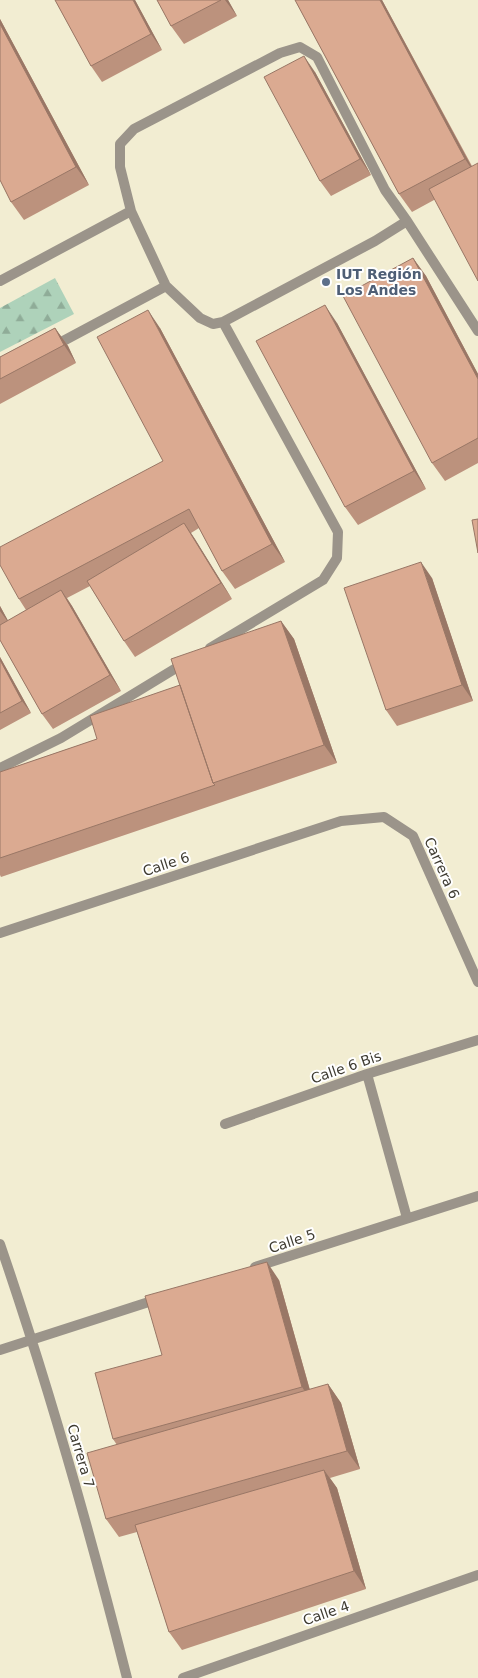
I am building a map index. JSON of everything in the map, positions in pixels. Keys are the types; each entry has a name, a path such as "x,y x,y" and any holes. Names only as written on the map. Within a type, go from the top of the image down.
{"street":[{"path":"407,221 375,241 223,322 213,324 200,318 166,286 131,211 120,167 120,144 134,130 280,53 300,47 317,57 385,190 407,221 478,331"},
{"path":"0,281 131,211"},
{"path":"44,351 166,286"},
{"path":"0,768 61,738 323,580 337,558 338,532 223,322"},
{"name":"Carrera 6","path":"341,821 384,817 413,836 478,982"},
{"name":"Calle 6","path":"0,933 341,821"},
{"name":"Calle 6 Bis","path":"225,1124 366,1074 478,1040"},
{"path":"366,1074 407,1218"},
{"name":"Calle 5","path":"248,1270 478,1196"},
{"name":"Carrera 7","path":"0,1244 32,1339 99,1567 128,1678"},
{"path":"0,1350 164,1297"},
{"name":"Calle 4","path":"182,1678 478,1575"}],"green space":[{"path":"55,278 74,314 0,352 0,308"}],"building":[{"path":"55,0 133,0 151,34 91,66"},
{"path":"157,0 221,0 171,26"},
{"path":"295,0 380,0 465,159 399,194"},
{"path":"0,24 76,167 11,202 0,180"},
{"path":"304,56 360,159 320,181 264,77"},
{"path":"478,163 478,281 429,189"},
{"path":"413,258 478,379 478,438 432,463 343,296"},
{"path":"325,305 414,471 345,507 256,341"},
{"path":"148,310 272,544 222,571 189,509 19,599 0,565 0,547 163,461 97,337"},
{"path":"55,328 64,345 0,379 0,357"},
{"path":"478,519 478,553 472,520"},
{"path":"184,523 221,583 124,641 87,581"},
{"path":"421,562 462,685 386,710 344,588"},
{"path":"61,590 110,675 42,714 0,640 0,625"},
{"path":"281,621 324,745 213,783 171,659"},
{"path":"0,660 22,701 0,713"},
{"path":"180,685 215,785 0,858 0,772 97,739 90,716"},
{"path":"267,1262 302,1387 113,1439 95,1373 162,1355 145,1296"},
{"path":"328,1384 347,1451 106,1519 87,1453"},
{"path":"324,1470 354,1571 169,1632 135,1525"}],"place":[{"name":"IUT Región Los Andes","path":"326,282"}]}
